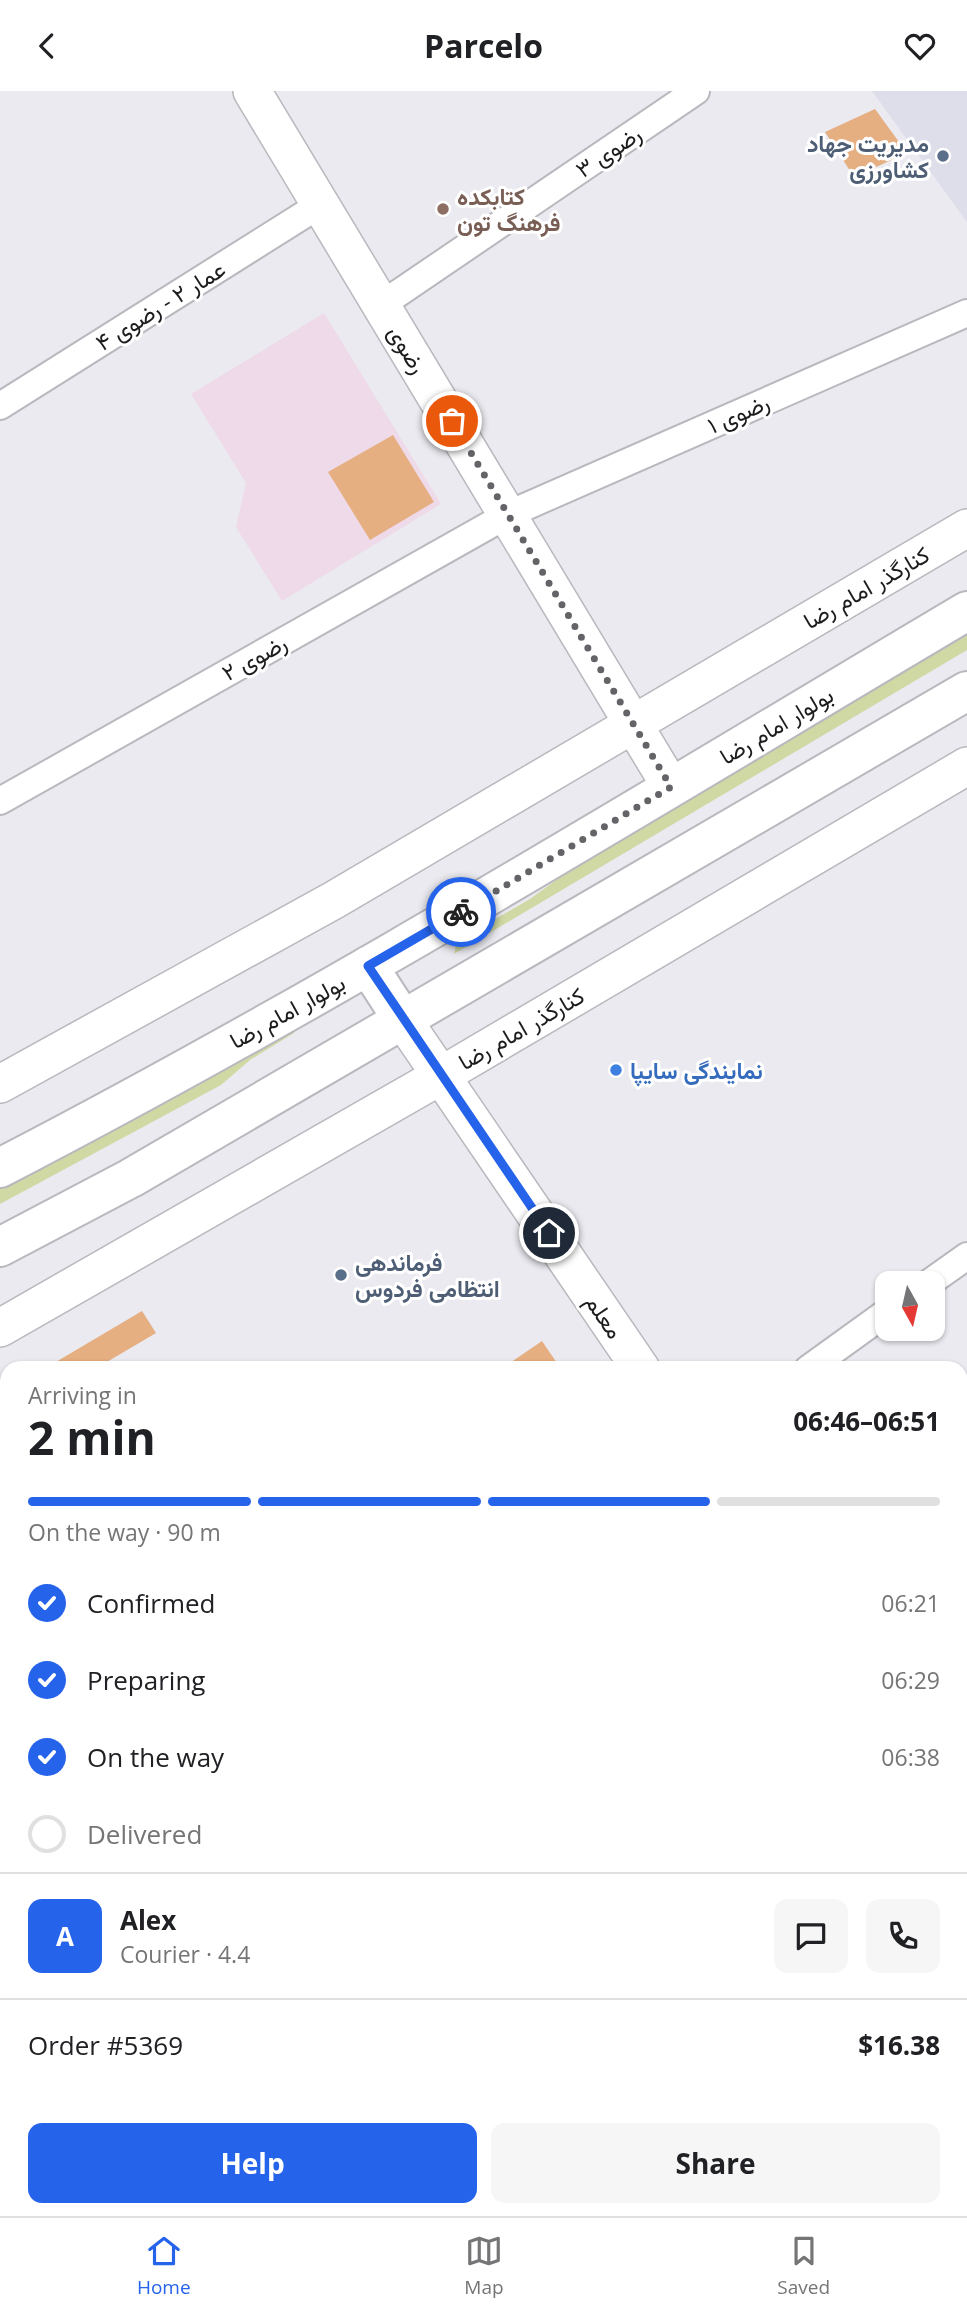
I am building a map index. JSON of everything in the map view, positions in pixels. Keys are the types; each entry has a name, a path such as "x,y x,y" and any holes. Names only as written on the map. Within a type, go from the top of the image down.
{"main road":[{"name":"بولوار امام رضا","path":"0,1168 100,1117 368,966 967,611"},
{"path":"0,1247 131,1178 967,691"},
{"path":"368,966 403,1020"}],"street":[{"name":"رضوی ۳","path":"381,305 696,91"},
{"name":"رضوی","path":"258,93 381,305 671,787"},
{"name":"عمار ۲ - رضوی ۴","path":"0,406 321,204"},
{"name":"رضوی ۱","path":"509,514 967,313"},
{"name":"رضوی ۲","path":"0,801 509,514"},
{"name":"کنارگذر امام رضا","path":"0,1084 334,900 967,527"},
{"name":"کنارگذر امام رضا","path":"0,1328 442,1075 967,767"},
{"name":"معلم","path":"403,1020 636,1361"},
{"path":"945,1272 967,1256"},
{"path":"818,1361 875,1321"}],"shaded area":[{"name":"مدیریت جهاد کشاورزی","path":"872,91 967,91 967,222"},
{"path":"324,313 441,504 282,601 236,527 246,483 191,394"}],"green space":[{"path":"967,632 967,650 454,954 457,941 530,899 599,849"},
{"path":"296,1021 294,1033 250,1060 221,1085 0,1204 0,1187 142,1115"}],"building":[{"path":"875,109 907,153 854,177 825,132"},
{"path":"393,435 434,502 370,540 328,472"},
{"path":"142,1311 156,1333 109,1361 58,1361"},
{"path":"542,1341 556,1361 513,1361"}],"way so far":[{"path":"452,421 671,787 461,912"}],"place":[{"name":"مدیریت جهاد کشاورزی","path":"943,156"},
{"name":"کتابکده فرهنگ تون","path":"443,209"},
{"name":"نمایندگی سایپا","path":"616,1070"},
{"name":"فرماندهی انتظامی فردوس","path":"341,1275"}],"route":[{"path":"461,912 368,966 549,1233"}]}
